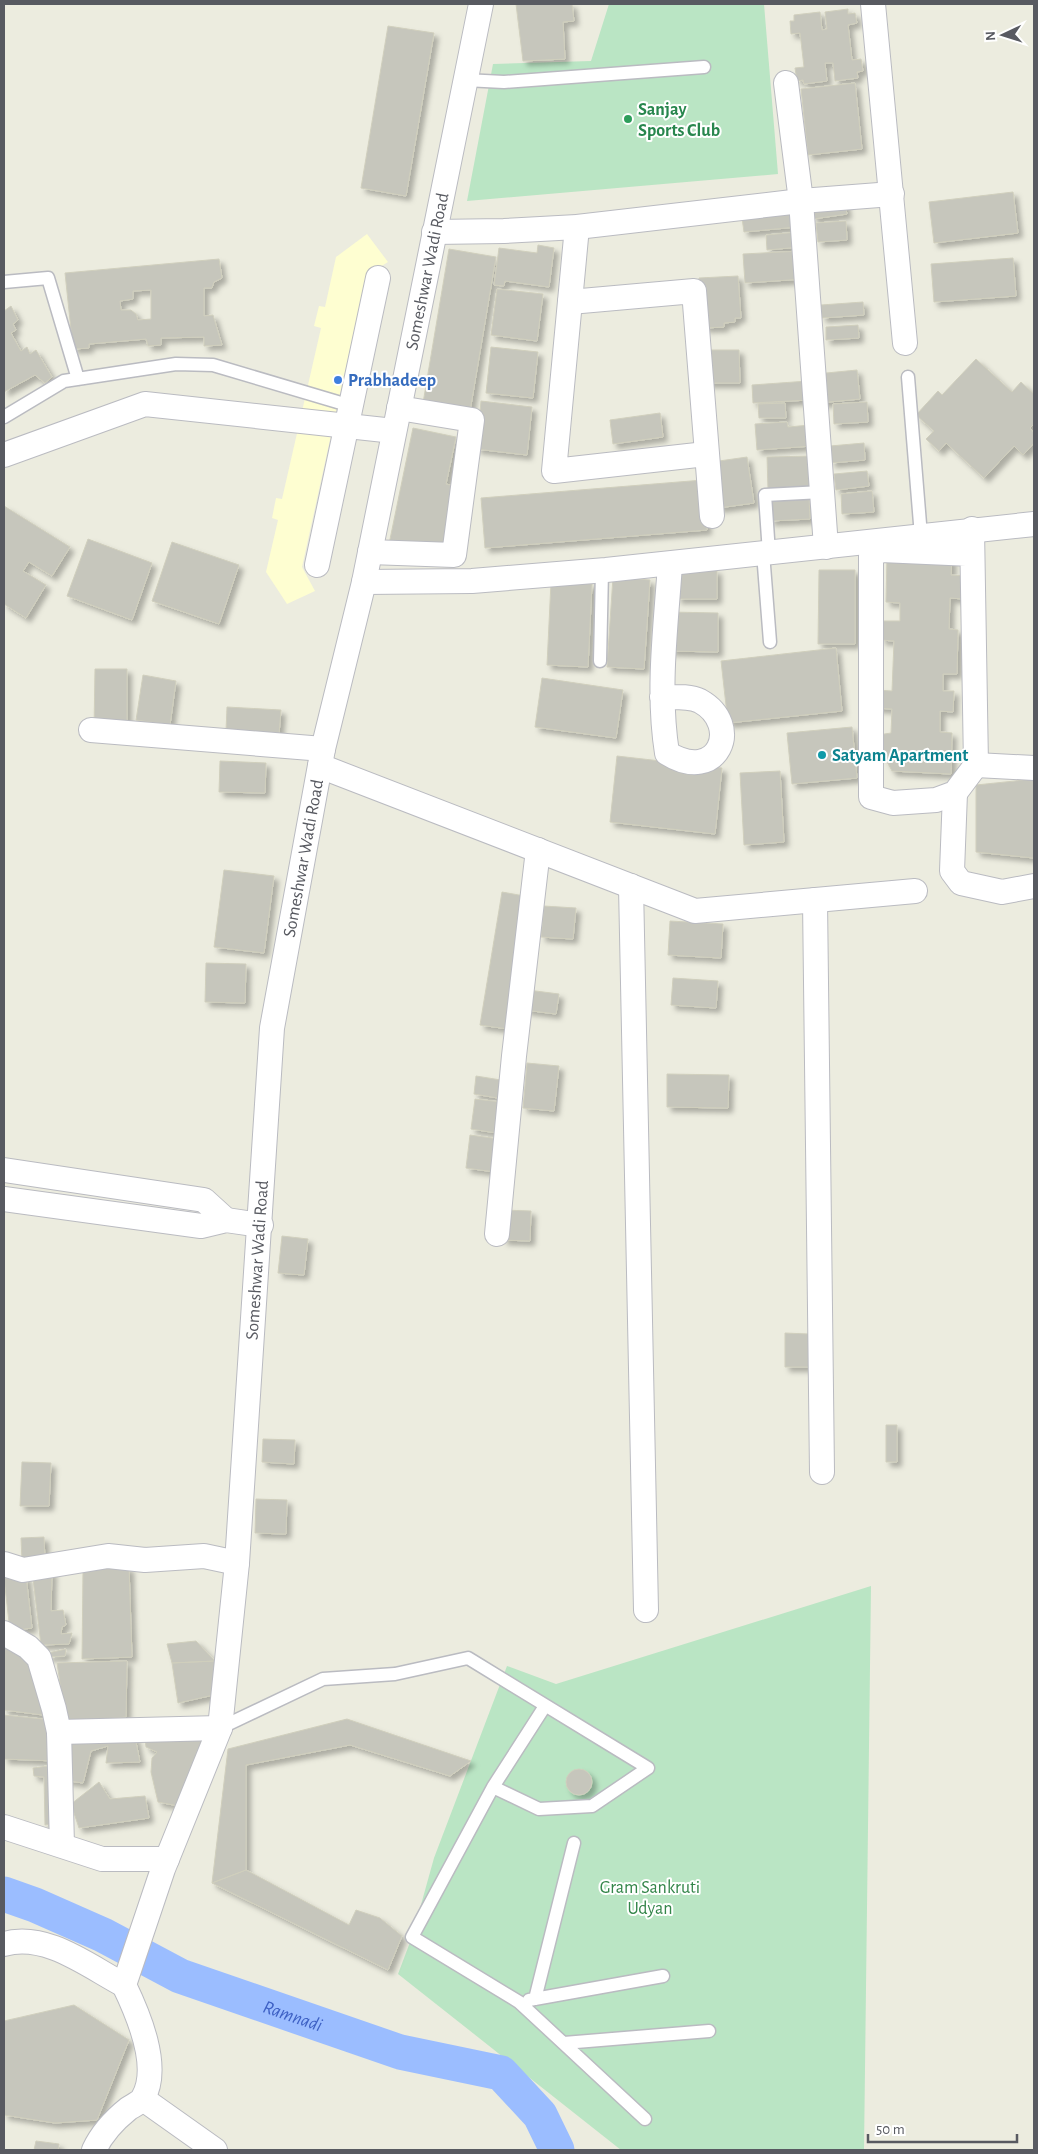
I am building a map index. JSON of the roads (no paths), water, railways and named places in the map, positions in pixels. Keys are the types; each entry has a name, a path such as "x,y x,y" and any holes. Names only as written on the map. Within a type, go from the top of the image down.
{"street":[{"name":"Someshwar Wadi Road","path":"124,1985 165,1864 220,1728 237,1563 261,1225 272,1028 321,757 364,582 481,4"},
{"path":"873,4 905,343"},
{"path":"786,83 801,201 826,546"},
{"path":"434,232 577,227 801,201 892,194"},
{"path":"577,227 554,471 706,454"},
{"path":"316,565 378,278"},
{"path":"570,302 694,291 712,516"},
{"path":"4,455 145,404 348,416 394,431"},
{"path":"370,552 454,555 472,420 399,408"},
{"path":"364,582 472,581 602,571 972,529 1034,524"},
{"path":"972,529 976,765 955,793 936,800 893,803 871,797 871,556 881,550 972,554"},
{"path":"662,697 670,564"},
{"path":"91,730 321,757 538,850 695,911 915,891"},
{"path":"976,765 1034,768"},
{"path":"955,793 952,870 961,883 1002,892 1034,886"},
{"path":"497,1234 514,1056 538,850"},
{"path":"631,886 646,1610"},
{"path":"815,900 822,1472"},
{"path":"4,1170 204,1200 226,1220"},
{"path":"4,1200 201,1226 226,1220 261,1225"},
{"path":"4,1564 23,1570 108,1556 145,1560 204,1556 237,1563"},
{"path":"4,1633 28,1647 39,1658 59,1732 62,1845"},
{"path":"59,1732 220,1728"},
{"path":"4,1827 102,1859 165,1864"},
{"path":"4,1944 15,1941 47,1944 124,1985 134,2005 148,2051 150,2074 143,2099 108,2127 94,2150"},
{"path":"143,2099 215,2150"}],"lane":[{"path":"465,80 504,82 704,67"},
{"path":"4,282 48,278 78,379"},
{"path":"4,417 64,381 176,364 213,365 348,416"},
{"path":"908,377 921,536"},
{"path":"770,642 765,495 822,492"},
{"path":"600,661 602,571"},
{"path":"220,1728 323,1679 395,1674 468,1658 648,1768 592,1806 539,1809 493,1788"},
{"path":"545,1706 493,1788 412,1937 519,2002 645,2119"},
{"path":"535,1999 574,1843"},
{"path":"519,2002 663,1976"},
{"path":"564,2043 709,2031"}],"waterway":[{"name":"Ramnadi","path":"4,1894 35,1905 103,1935 180,1976 400,2052 501,2073 540,2115 557,2150"}],"place":[{"name":"Sanjay Sports Club","path":"628,119"},
{"name":"Prabhadeep","path":"338,380"},
{"name":"Satyam Apartment","path":"822,755"}],"park label":[{"name":"Gram Sankruti Udyan","path":"650,1897"}]}
